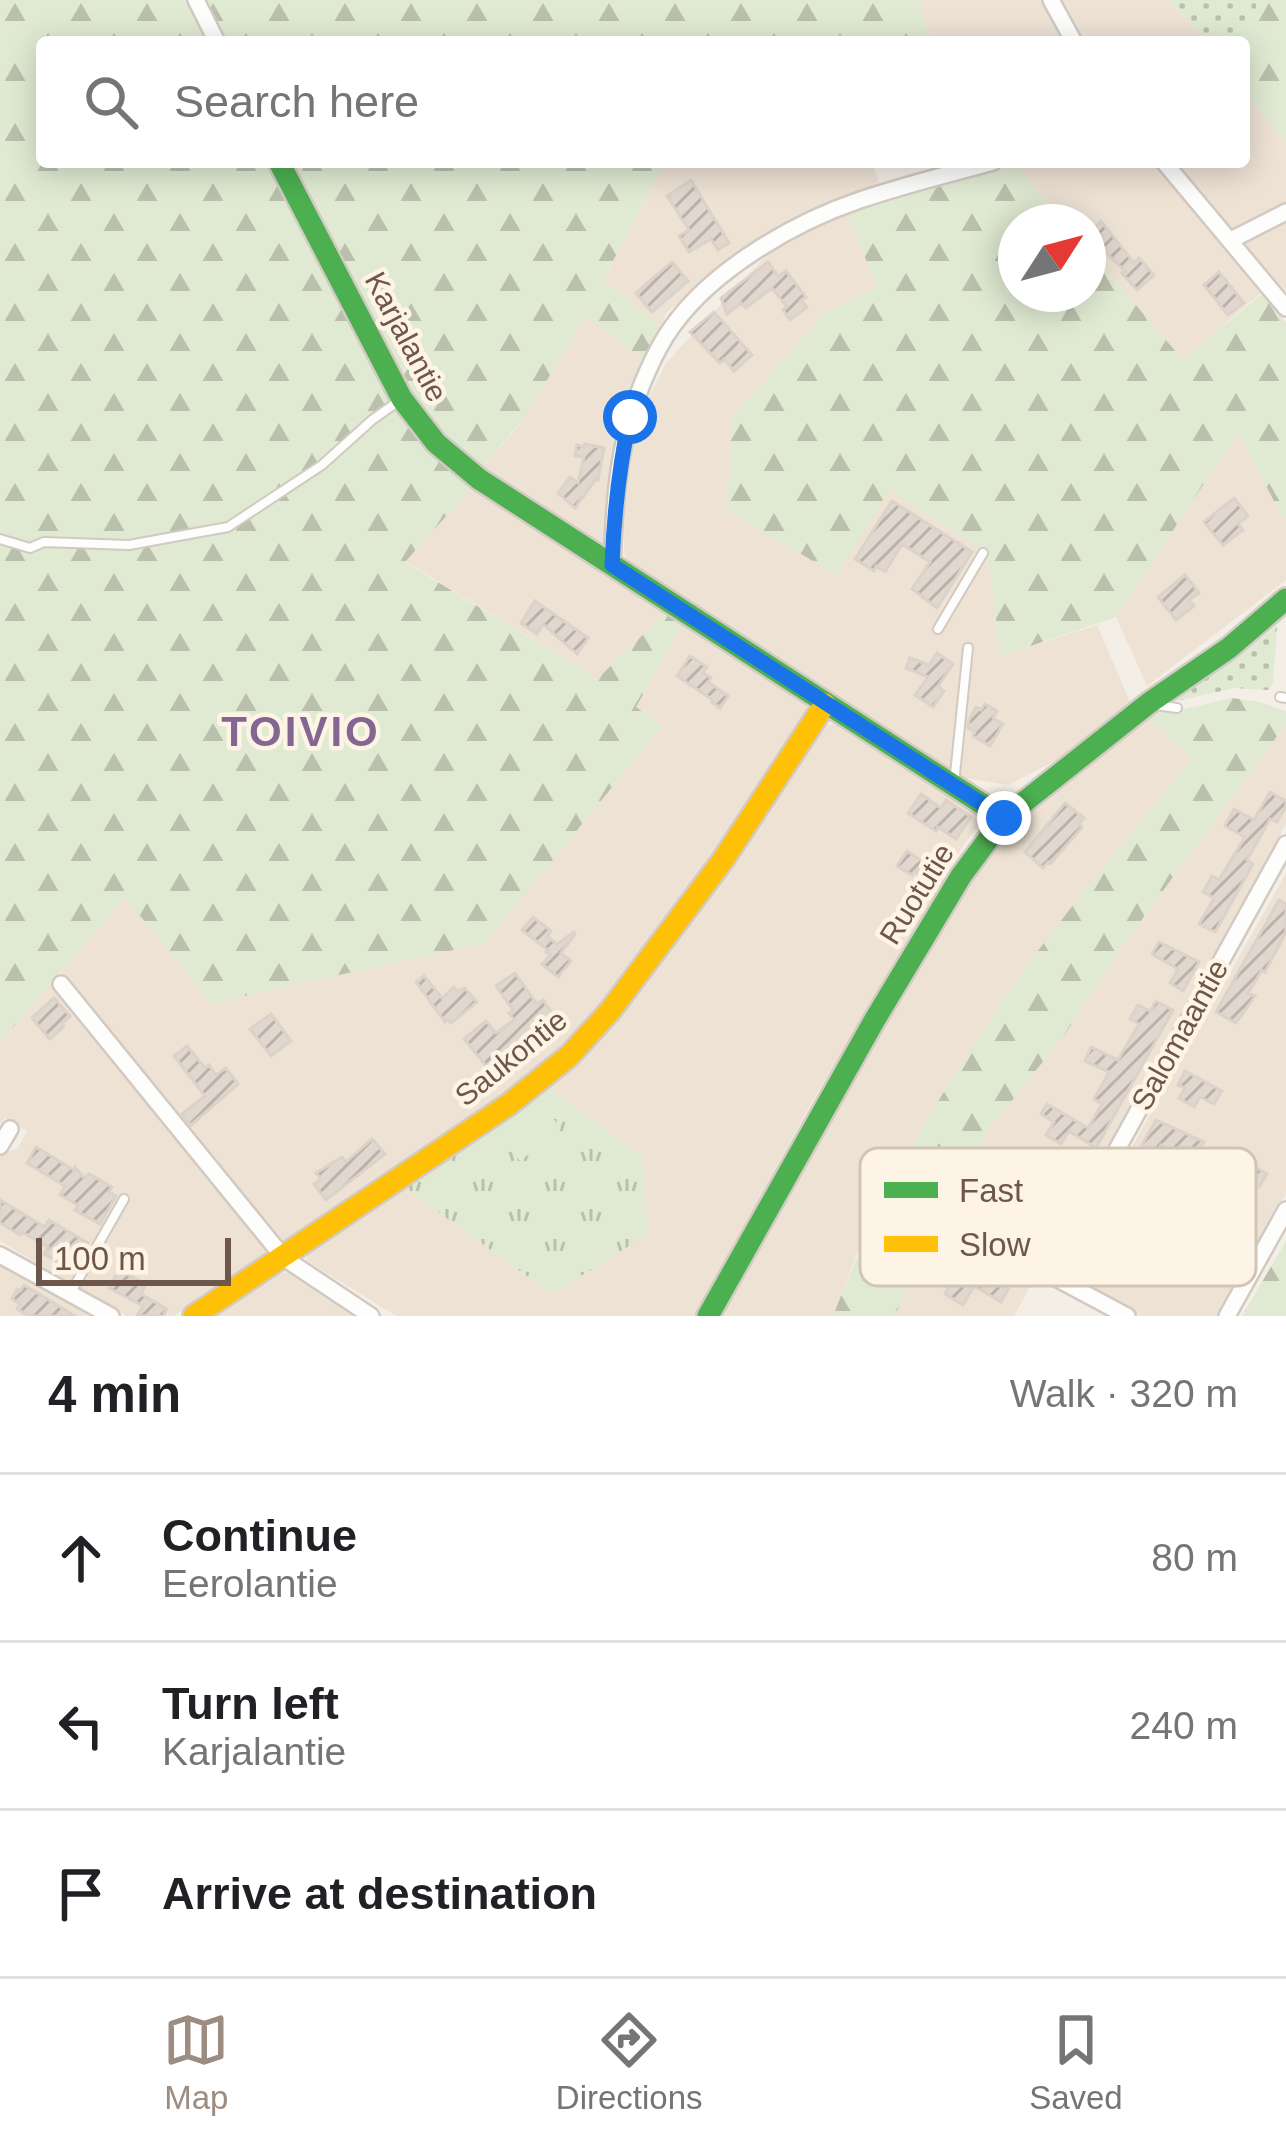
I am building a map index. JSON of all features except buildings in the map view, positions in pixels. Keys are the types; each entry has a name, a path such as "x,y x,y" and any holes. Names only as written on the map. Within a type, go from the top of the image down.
{"street":[{"path":"196,0 214,36"},
{"path":"1051,0 1071,36"},
{"name":"Karjalantie","path":"282,168 402,399 435,444 463,469 1004,818"},
{"path":"612,565 614,510 630,417 670,329 688,307 754,252 821,215 972,168"},
{"path":"1169,168 1286,308"},
{"path":"1232,240 1286,212"},
{"name":"Ruotutie","path":"708,1316 842,1074 963,872 1004,818 1149,703 1229,648 1286,599"},
{"name":"Saukontie","path":"194,1316 508,1106 569,1056 614,1006 725,858 825,704"},
{"name":"Salomaantie","path":"1118,1148 1286,844"},
{"path":"61,984 284,1258 371,1316"},
{"path":"0,1145 10,1129"},
{"path":"1256,1264 1286,1210"},
{"path":"0,1256 111,1316"},
{"name":"Salomaantie","path":"1070,1286 1126,1316"},
{"path":"1227,1316 1244,1286"}],"lane":[{"path":"0,538 31,548 44,542 129,545 228,527 322,465 402,399"},
{"path":"938,629 983,553"},
{"path":"954,786 968,648"},
{"path":"1149,703 1177,708"},
{"path":"70,1294 124,1199"}],"shaded area":[{"path":"919,0 1168,0 1203,36 929,36"},
{"path":"1250,98 1286,143 1286,291 1276,280 1183,360 1106,270 1106,204 1049,204 1018,168 1250,168"},
{"path":"662,168 874,168 879,183 816,209 748,247 666,313 661,327 603,281"},
{"path":"847,213 878,287 825,313 732,418 888,489 986,550 1001,656 1097,625 1131,704 1055,761 1008,785 947,772 629,565 624,552 625,485 637,420 666,363 777,244"},
{"path":"587,315 644,360 617,434 600,548 478,472 515,430"},
{"path":"1239,431 1286,524 1286,580 1147,686 1116,617"},
{"path":"474,485 669,610 597,679 405,561"},
{"path":"684,621 805,699 808,711 669,920 589,1021 541,1070 290,1244 279,1242 61,971 125,897 661,726 636,707"},
{"path":"1146,717 1193,757 1008,993 918,1148 860,1148 860,1249 833,1316 719,1316 845,1086 971,879 1054,789"},
{"path":"839,723 974,812 978,826 947,869 950,873 813,1100 695,1316 396,1316 307,1261 307,1252 402,1186 552,1294 647,1234 643,1156 545,1087 822,726"},
{"path":"1286,724 1286,824 1107,1148 979,1148 1065,1034 1120,949"},
{"path":"1286,873 1286,1194 1256,1247 1256,1148 1131,1148"},
{"path":"50,983 270,1255 192,1309 189,1306 174,1316 126,1316 0,1241 0,1157 17,1149 27,1131 5,1118 0,1125 0,1042"},
{"path":"0,1262 96,1316 0,1316"},
{"path":"292,1273 359,1316 209,1316 271,1274"},
{"path":"906,1286 1031,1286 1014,1316 895,1316"},
{"path":"1088,1286 1234,1286 1217,1316 1141,1316"}],"green space":[{"path":"0,0 187,0 206,36 36,36 36,168 273,168 399,416 430,451 474,485 405,562 597,679 669,610 684,621 636,707 662,726 485,943 211,1003 125,897 0,1042"},
{"path":"205,0 919,0 929,36 225,36"},
{"path":"1168,0 1256,0 1253,18 1243,32 1203,36"},
{"path":"1256,0 1286,0 1286,143 1250,98 1250,36 1235,36 1252,20"},
{"path":"294,168 662,168 603,280 661,327 644,360 586,316 524,418 478,472 427,418"},
{"path":"1019,168 1049,204 998,204 998,312 1106,312 1106,270 1183,360 1263,293 1286,323 1286,524 1238,432 1116,617 1001,656 986,550 889,490 837,575 727,511 732,418 825,313 877,287 847,213"},
{"path":"1277,626 1273,683 1268,690 1235,688 1176,701"},
{"path":"1232,698 1286,711 1286,724 979,1148 913,1148 1006,995 1192,758 1146,717 1159,709 1168,713"},
{"path":"545,1087 643,1156 648,1234 552,1294 402,1186"},
{"path":"543,1105 561,1129 520,1161 502,1138"},
{"path":"1286,1241 1286,1316 1242,1316"},
{"path":"860,1253 860,1286 906,1286 895,1316 833,1316"}],"traffic: fast":[{"path":"282,168 402,399 436,443 479,479 1004,818"},
{"path":"708,1316 874,1021 961,876 1004,818 1149,703 1229,648 1286,599"}],"traffic: slow":[{"path":"194,1316 508,1105 569,1056 610,1011 723,860 825,704"}],"district":[{"name":"TOIVIO","path":"301,731"}],"route":[{"path":"630,417 614,510 612,565 1004,818"}]}
